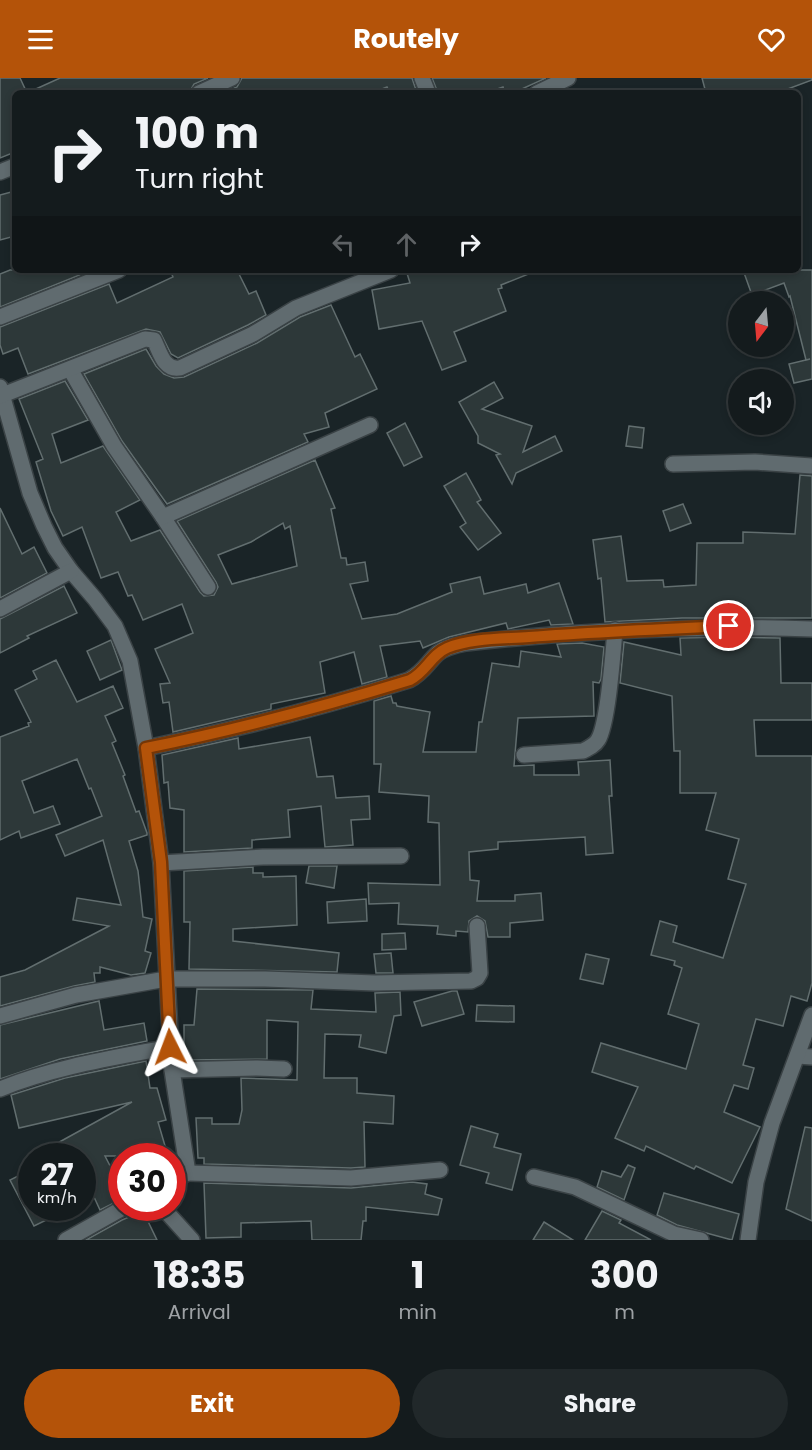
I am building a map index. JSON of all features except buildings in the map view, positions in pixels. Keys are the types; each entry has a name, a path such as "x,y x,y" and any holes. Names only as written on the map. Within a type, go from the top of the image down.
{"street":[{"path":"206,90 232,78"},
{"path":"543,90 568,78"},
{"path":"0,317 111,273"},
{"path":"384,273 296,308 253,334 180,368 167,367 154,340 149,339 1,393 30,493 48,534 71,571 115,626 130,661 146,748 161,862 170,1047 188,1173 351,1178 440,1170"},
{"path":"70,369 114,446 208,587"},
{"path":"163,517 370,425"},
{"path":"673,464 755,462 812,466"},
{"path":"0,609 71,571"},
{"path":"146,748 292,715 410,680 420,674 438,654 456,645 615,630 729,626 812,629"},
{"path":"524,754 583,751 591,748 598,741 604,722 615,630"},
{"path":"161,862 263,857 401,856"},
{"path":"0,1016 76,995 166,979 265,979 375,983 471,981 480,973 477,926"},
{"path":"748,1240 756,1182 770,1133 805,1056 812,1015"},
{"path":"0,1089 19,1081 79,1065 170,1047"},
{"path":"172,1070 284,1069"},
{"path":"534,1177 575,1187 674,1234 701,1240"},
{"path":"66,1240 108,1216"},
{"path":"175,1221 192,1240"}],"route":[{"path":"170,1047 161,862 146,748 292,715 410,680 420,674 438,654 456,645 615,630 729,626"}]}
